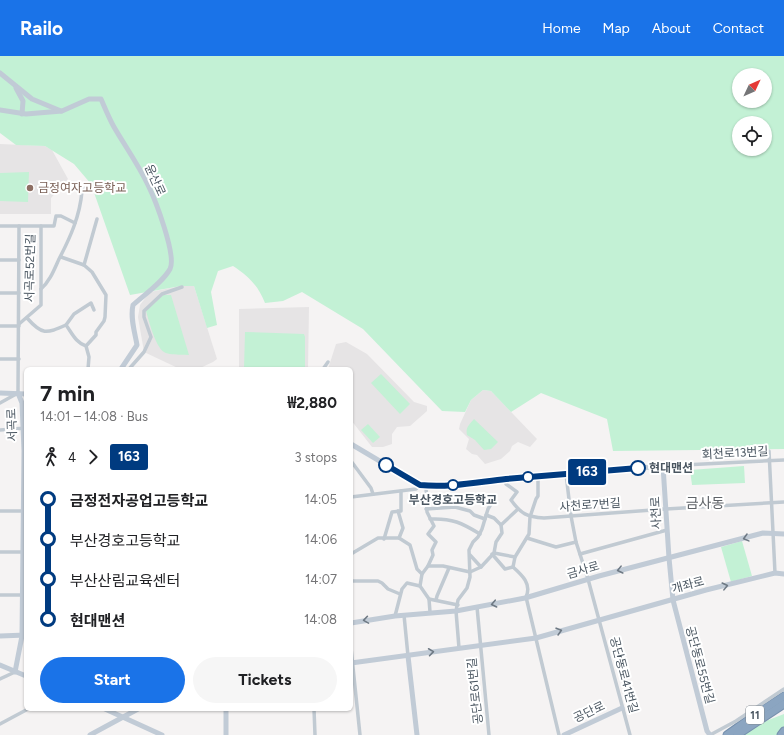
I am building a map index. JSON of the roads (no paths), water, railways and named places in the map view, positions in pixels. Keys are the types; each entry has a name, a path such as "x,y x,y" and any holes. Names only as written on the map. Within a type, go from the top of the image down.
{"highway":[{"name":"11","path":"727,735 784,696"},
{"name":"11","path":"737,735 784,704"},
{"path":"781,735 784,732"}],"street":[{"path":"0,73 32,99 62,111"},
{"path":"15,85 23,101 22,114"},
{"name":"윤산로","path":"62,111 89,99 101,99 114,126 128,147 148,185 171,251 171,268 162,279 133,305 133,321 138,345 122,367"},
{"path":"0,110 22,114 62,111"},
{"path":"41,289 50,278 61,257 75,223 81,203 82,191 90,184"},
{"path":"0,226 54,226 56,216 61,216 75,223"},
{"path":"84,265 97,220"},
{"name":"서곡로","path":"19,226 18,393 22,403 24,429"},
{"name":"서곡로52번길","path":"19,325 41,305 41,226"},
{"path":"61,257 84,265 92,272 106,295 104,321 96,332 96,335 86,346"},
{"path":"0,260 19,260"},
{"path":"132,367 144,352 151,337 144,317 144,311 162,294 182,287"},
{"path":"0,293 19,293"},
{"path":"26,318 36,328 44,332 66,324 74,314 91,303 94,310"},
{"path":"66,324 75,339 80,344 86,346"},
{"path":"0,326 19,325"},
{"path":"86,346 89,357 88,367"},
{"path":"0,359 19,359"},
{"path":"324,367 328,362"},
{"path":"0,393 24,394"},
{"path":"0,403 18,393"},
{"path":"0,430 24,429"},
{"path":"353,445 423,486"},
{"path":"769,451 775,574"},
{"name":"회천로13번길","path":"663,466 784,460"},
{"path":"353,465 371,488 373,494"},
{"path":"353,496 423,486 454,485 538,476 663,466"},
{"name":"사천로","path":"663,466 673,600"},
{"path":"566,474 576,542 599,620"},
{"path":"513,567 515,557 529,534 530,517 538,496 538,476"},
{"path":"505,480 506,484 517,492 511,500 518,509 530,517"},
{"path":"420,586 422,574 433,555 432,550 436,542 428,534 434,526 426,509 423,486"},
{"path":"399,538 403,528 400,511 400,490"},
{"name":"사천로7번길","path":"530,517 544,518 784,502"},
{"path":"459,648 456,611 458,600 468,588 470,577 469,550 472,542 480,534 486,514 491,504"},
{"path":"426,509 455,507 470,511 474,515 485,519"},
{"path":"501,525 518,509"},
{"path":"0,511 24,511"},
{"name":"서곡로","path":"15,672 24,635 24,511"},
{"path":"384,538 392,512 400,511"},
{"path":"428,566 470,572 481,567 493,553 496,542 502,533 501,525 494,518 486,514"},
{"path":"430,519 445,518 463,524 480,534"},
{"path":"580,554 667,530"},
{"name":"금사로","path":"353,622 430,612 456,611 477,607 526,597 588,579 763,533 784,534"},
{"path":"353,553 378,538 399,538 410,545 417,569 422,574"},
{"path":"527,538 556,547 576,542"},
{"path":"0,552 24,552"},
{"path":"493,553 515,557"},
{"path":"493,553 505,569 513,567"},
{"path":"470,555 481,567"},
{"path":"513,567 525,578 528,589 526,597 559,735"},
{"path":"436,600 449,568"},
{"name":"개좌로","path":"353,663 536,638 673,600 775,574 784,574"},
{"path":"353,581 378,581 388,589 400,594"},
{"path":"395,616 400,594 407,583 420,586 429,599 430,612"},
{"path":"0,595 24,595"},
{"path":"429,599 458,605"},
{"name":"공단동로55번길","path":"673,600 707,731 710,735"},
{"path":"477,607 480,645"},
{"path":"404,615 417,735"},
{"name":"공단동로41번길","path":"599,620 630,735"},
{"path":"0,636 24,635"},
{"name":"공단로61번길","path":"480,645 489,735"},
{"path":"0,665 24,675"},
{"path":"0,679 15,672"},
{"path":"353,672 360,735"},
{"path":"710,735 736,721 784,688"},
{"name":"공단로","path":"564,735 622,708"},
{"path":"0,724 24,711"},
{"path":"110,711 162,735"},
{"path":"90,735 134,711"},
{"path":"226,711 226,735"},
{"path":"314,711 315,735"}],"place":[{"name":"금정여자고등학교","path":"30,188"},
{"name":"현대맨션","path":"638,468"},
{"name":"부산경호고등학교","path":"453,485"}],"district":[{"name":"금사동","path":"705,503"}]}
